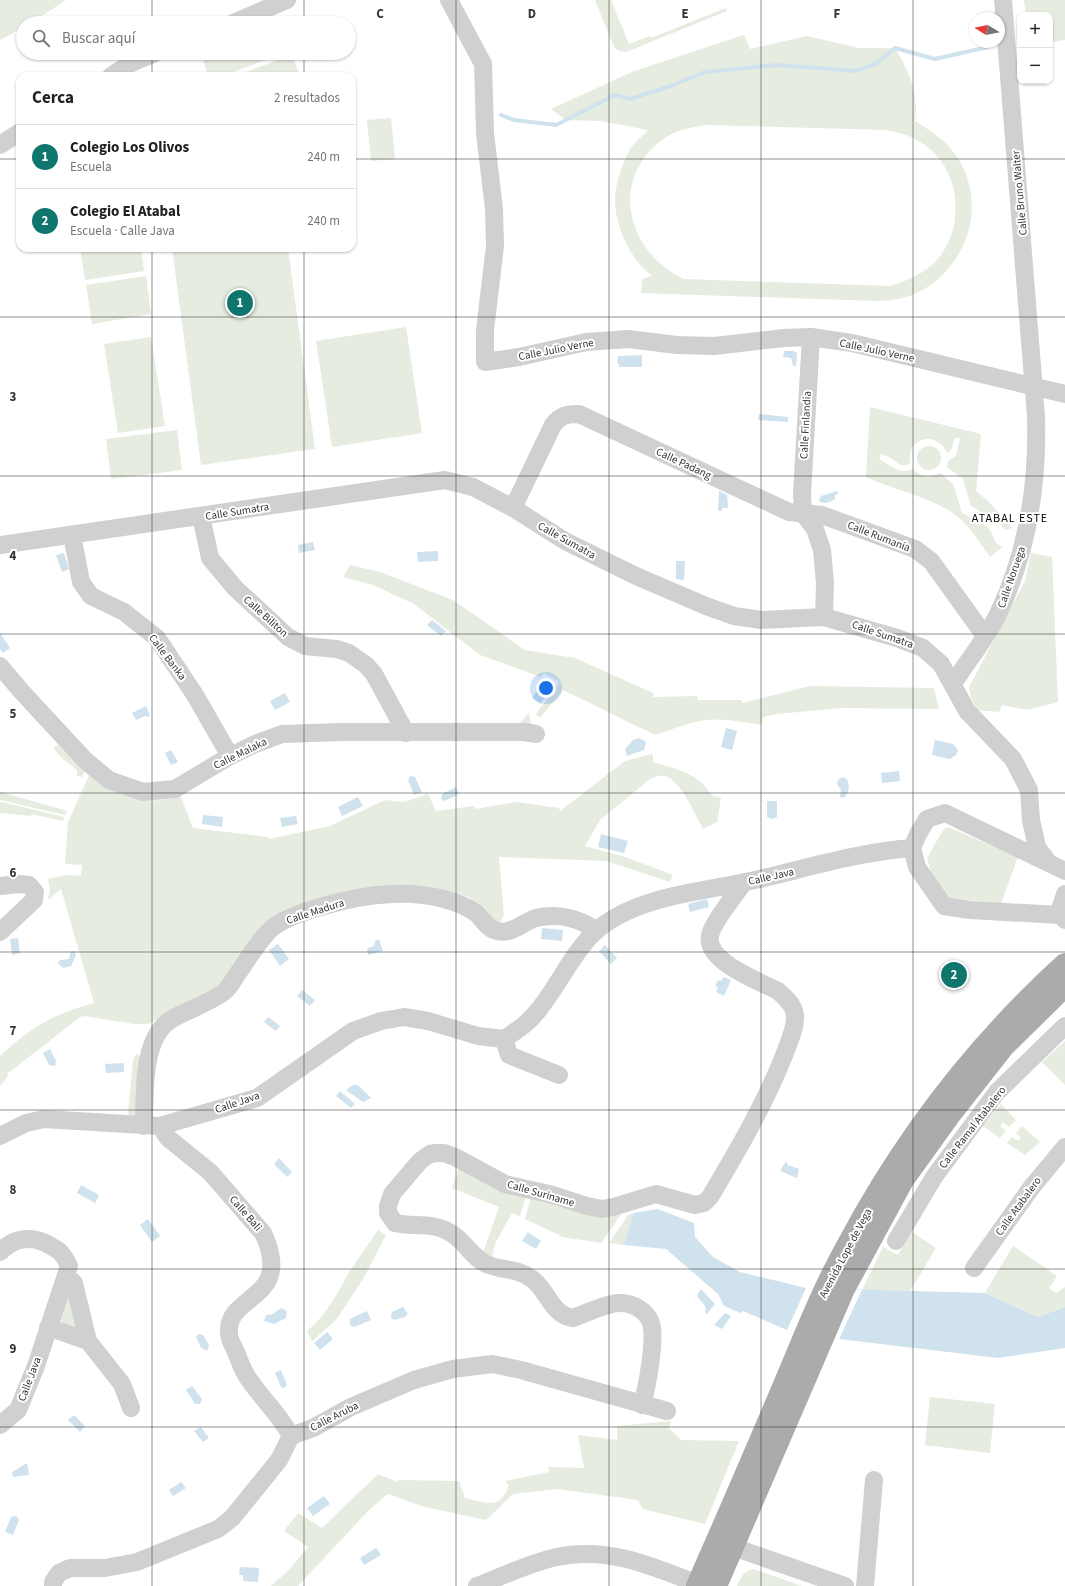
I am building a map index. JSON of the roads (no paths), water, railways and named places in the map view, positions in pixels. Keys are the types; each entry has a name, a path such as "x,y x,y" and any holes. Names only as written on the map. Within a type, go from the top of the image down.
{"main road":[{"name":"Avenida Lope de Vega","path":"704,1585 732,1510 815,1335 835,1289 848,1244 890,1171 939,1101 993,1036 1065,964"},
{"name":"Avenida Lope de Vega","path":"835,1289 903,1180 944,1123 1004,1046 1065,986"},
{"name":"Avenida Lope de Vega","path":"704,1585 733,1547 815,1335"}],"street":[{"path":"249,16 287,0"},
{"name":"Calle Julio Verne","path":"449,0 483,64 484,133 494,209 495,246 486,330 485,362 520,357 586,342 628,339 677,345 714,346 784,338 811,338 852,343 1065,394"},
{"name":"Calle Bruno Walter","path":"1004,0 1034,386"},
{"path":"116,72 138,60"},
{"path":"0,144 16,134"},
{"name":"Calle Finlandia","path":"803,513 802,494 811,338"},
{"name":"Calle Noruega","path":"953,684 985,636 998,613 1016,569 1031,512 1037,457 1034,386"},
{"name":"Calle Padang","path":"513,508 553,425 558,418 579,414 789,512 803,513"},
{"name":"Calle Sumatra","path":"0,545 445,480 473,487 513,508 565,541 636,576 706,606 734,616 761,620 824,617 897,638 923,648 941,664 967,711 1013,759 1029,790 1031,820 1037,847 1048,862"},
{"path":"803,513 815,529 822,550 826,583 824,617"},
{"name":"Calle Rumanía","path":"803,513 822,514 915,549 931,561 985,636"},
{"name":"Calle Biliton","path":"201,516 210,558 235,588 288,637 305,646 337,649 349,653 366,664 374,674 406,733"},
{"name":"Calle Banka","path":"72,534 81,582 91,596 124,612 157,638 196,695 230,756"},
{"name":"Calle Malaka","path":"0,666 86,761 109,780 143,792 175,789 230,756 255,744 282,734 341,732 524,732 536,734"},
{"name":"Calle Sumatra","path":"912,848 927,819 945,813 1065,871"},
{"name":"Calle Sumatra","path":"1006,842 1019,842 1026,836 1031,820"},
{"path":"912,848 917,868 944,906 970,910 1063,917 1060,909 1065,894"},
{"name":"Calle Java","path":"0,1136 26,1123 44,1119 152,1126 257,1098 354,1031 381,1021 404,1017 428,1021 478,1036 504,1039 525,1026 540,1009 575,957 596,931 613,918 639,906 681,894 744,882 883,850 912,848"},
{"name":"Calle Suriname","path":"642,1404 647,1385 653,1330 650,1322 639,1308 630,1304 620,1303 573,1318 566,1317 559,1313 534,1279 518,1270 490,1266 478,1260 449,1231 436,1227 407,1226 395,1223 388,1214 388,1206 392,1194 420,1160 430,1154 444,1152 505,1184 553,1195 587,1206 602,1208 613,1207 656,1194 695,1205 704,1203 710,1197 750,1131 776,1075 795,1026 795,1014 792,1005 778,991 726,964 715,954 710,943 710,933 744,882"},
{"path":"0,886 19,884 29,885 35,892 34,900 0,932"},
{"name":"Calle Madura","path":"152,1126 145,1076 150,1055 159,1030 171,1019 225,991 268,931 288,918 326,905 363,897 395,894 425,895 445,899 464,906 477,914 490,928 496,931 504,932 536,918 557,917 586,922 596,931"},
{"name":"Calle Ramal Atabalero","path":"896,1241 934,1177 997,1092 1065,1026"},
{"path":"504,1039 509,1055 559,1075"},
{"name":"Calle Bali","path":"152,1126 210,1172 263,1233 269,1244 272,1256 271,1269 267,1283 233,1314 229,1323 229,1334 246,1375 291,1436"},
{"name":"Calle Atabalero","path":"974,1268 1030,1188 1065,1147"},
{"name":"Calle Java","path":"0,1252 5,1246 20,1239 43,1241 61,1252 69,1266 36,1366 18,1410 0,1425"},
{"name":"Calle Java","path":"66,1276 74,1284 88,1341 122,1384 131,1408"},
{"path":"48,1326 88,1341"},
{"name":"Calle Aruba","path":"291,1436 313,1428 351,1407 414,1380 472,1366 492,1364 506,1366 667,1411"},
{"path":"53,1586 53,1582 59,1573 70,1568 104,1568 137,1562 218,1530 232,1518 279,1460 291,1436"},
{"path":"865,1586 874,1480"},
{"path":"733,1547 845,1586"},
{"path":"477,1586 529,1564 558,1556 587,1554 624,1557 704,1585"}],"water":[{"path":"784,351 793,351 797,353 796,366 793,366 791,358 783,357"},
{"path":"642,355 642,367 619,367 619,364 617,363 618,356"},
{"path":"759,414 788,417 788,422 758,420"},
{"path":"719,491 727,495 728,508 722,508 722,511 718,511"},
{"path":"837,491 839,493 835,495 835,499 832,501 825,503 819,501 821,496"},
{"path":"313,542 315,550 299,553 298,545"},
{"path":"438,551 438,561 418,562 417,552"},
{"path":"64,553 69,569 62,572 56,555"},
{"path":"676,561 685,561 684,580 676,579"},
{"path":"432,620 446,631 441,636 427,625"},
{"path":"0,633 10,648 3,653 0,649"},
{"path":"544,682 552,688 540,704 532,698"},
{"path":"285,693 290,702 275,710 270,701"},
{"path":"146,706 150,716 145,716 136,720 132,713"},
{"path":"726,728 737,731 732,750 721,747"},
{"path":"639,738 646,742 644,750 627,756 625,749 633,740"},
{"path":"935,740 953,744 958,750 956,755 950,759 932,755"},
{"path":"171,750 178,762 171,765 165,753"},
{"path":"899,771 900,781 882,783 881,773"},
{"path":"410,776 415,777 422,792 414,795 408,780"},
{"path":"842,777 847,779 849,787 845,797 842,798 840,797 841,790 837,784 838,780"},
{"path":"456,787 459,794 445,801 441,799 442,794"},
{"path":"358,797 363,806 342,816 338,807"},
{"path":"767,801 777,801 777,817 772,819 767,817"},
{"path":"203,815 223,817 222,827 202,824"},
{"path":"296,816 298,824 282,827 280,818"},
{"path":"601,834 628,841 624,853 598,847"},
{"path":"707,899 709,907 690,912 688,904"},
{"path":"542,928 563,930 562,941 541,939"},
{"path":"18,938 20,953 12,955 10,939"},
{"path":"379,939 383,951 368,955 367,948 374,946 375,941"},
{"path":"278,944 289,959 280,966 269,950"},
{"path":"605,945 617,958 611,964 599,951"},
{"path":"71,951 74,951 76,955 71,966 63,968 58,963 60,960 69,959"},
{"path":"724,977 731,980 724,996 716,992 718,987 715,986 718,980 721,981"},
{"path":"302,990 315,1000 310,1006 297,996"},
{"path":"268,1017 280,1026 276,1031 264,1022"},
{"path":"50,1049 56,1061 55,1066 49,1065 43,1053"},
{"path":"124,1063 124,1072 106,1073 105,1064"},
{"path":"353,1085 358,1085 371,1098 363,1102 346,1090"},
{"path":"340,1091 355,1104 351,1108 336,1096"},
{"path":"279,1158 292,1172 287,1177 274,1164"},
{"path":"786,1161 788,1165 799,1169 797,1178 780,1171"},
{"path":"81,1185 99,1195 95,1203 77,1193"},
{"path":"658,1209 694,1223 695,1237 713,1257 740,1272 806,1288 985,1293 1038,1317 1065,1307 1065,1348 998,1358 839,1339 787,1330 743,1311 741,1313 724,1306 718,1294 666,1249 624,1245 633,1213"},
{"path":"148,1219 160,1236 152,1242 140,1225"},
{"path":"528,1232 541,1241 536,1249 522,1241"},
{"path":"701,1289 715,1304 707,1314 705,1312 705,1307 697,1295"},
{"path":"403,1307 408,1314 405,1317 394,1320 391,1318 392,1312"},
{"path":"281,1308 287,1311 286,1318 274,1324 264,1321 266,1315 273,1314"},
{"path":"367,1311 371,1320 354,1327 350,1325 350,1319"},
{"path":"725,1313 731,1316 722,1329 714,1325"},
{"path":"327,1332 333,1339 320,1350 314,1343"},
{"path":"198,1334 203,1335 209,1345 207,1351 201,1348 196,1337"},
{"path":"281,1370 287,1385 284,1388 281,1387 275,1373"},
{"path":"192,1386 202,1399 200,1404 195,1404 186,1390"},
{"path":"74,1415 85,1426 80,1432 68,1420"},
{"path":"201,1427 209,1438 203,1442 194,1431"},
{"path":"27,1463 29,1475 13,1477 12,1472"},
{"path":"181,1482 186,1488 173,1496 169,1490"},
{"path":"324,1496 330,1504 313,1516 307,1508"},
{"path":"16,1516 19,1520 13,1535 5,1532 11,1517"},
{"path":"376,1548 381,1555 364,1565 360,1558"},
{"path":"240,1567 259,1568 258,1582 243,1581 243,1575 239,1575"}],"waterway":[{"path":"501,115 514,120 556,125 615,95 630,99 671,86 705,72 777,65 856,71 877,63 895,48 935,59 984,48"}],"place":[{"name":"Colegio Los Olivos","path":"240,303"},
{"name":"Colegio El Atabal","path":"954,975"}],"district":[{"name":"ATABAL ESTE","path":"1010,518"}]}
